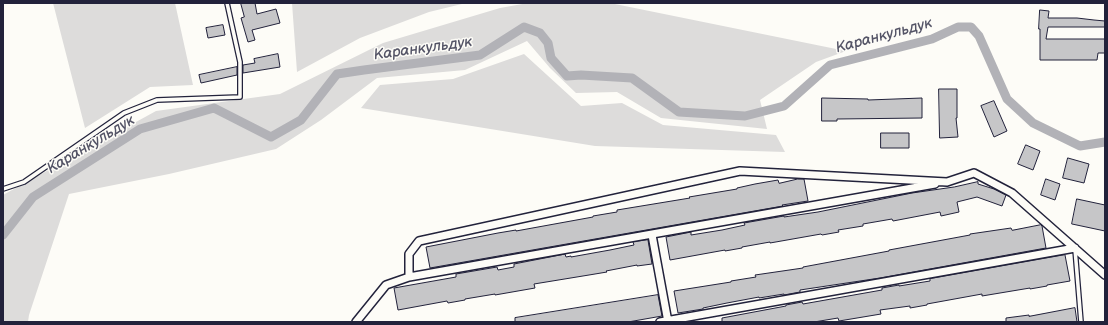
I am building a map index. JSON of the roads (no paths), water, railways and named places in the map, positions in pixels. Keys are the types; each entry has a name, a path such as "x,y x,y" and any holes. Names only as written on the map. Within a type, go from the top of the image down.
{"street":[{"path":"409,277 409,254 419,241 740,171 947,182"},
{"path":"356,322 386,285 409,277 947,182 974,173 1012,193 1105,275"},
{"path":"652,234 665,322 1075,248"}],"lane":[{"path":"3,189 24,182 124,113 157,100 240,97 240,62 227,3"},
{"path":"1075,248 1081,322"}],"waterway":[{"name":"Каранкульдук","path":"3,235 33,197 140,129 214,108 271,137 301,120 337,74 480,55 524,27 540,33 548,43 551,58 567,76 581,75 632,78 679,112 745,116 784,106 830,65 932,39 958,27 971,27 979,36 1007,99 1033,123 1080,146 1105,142"}]}
